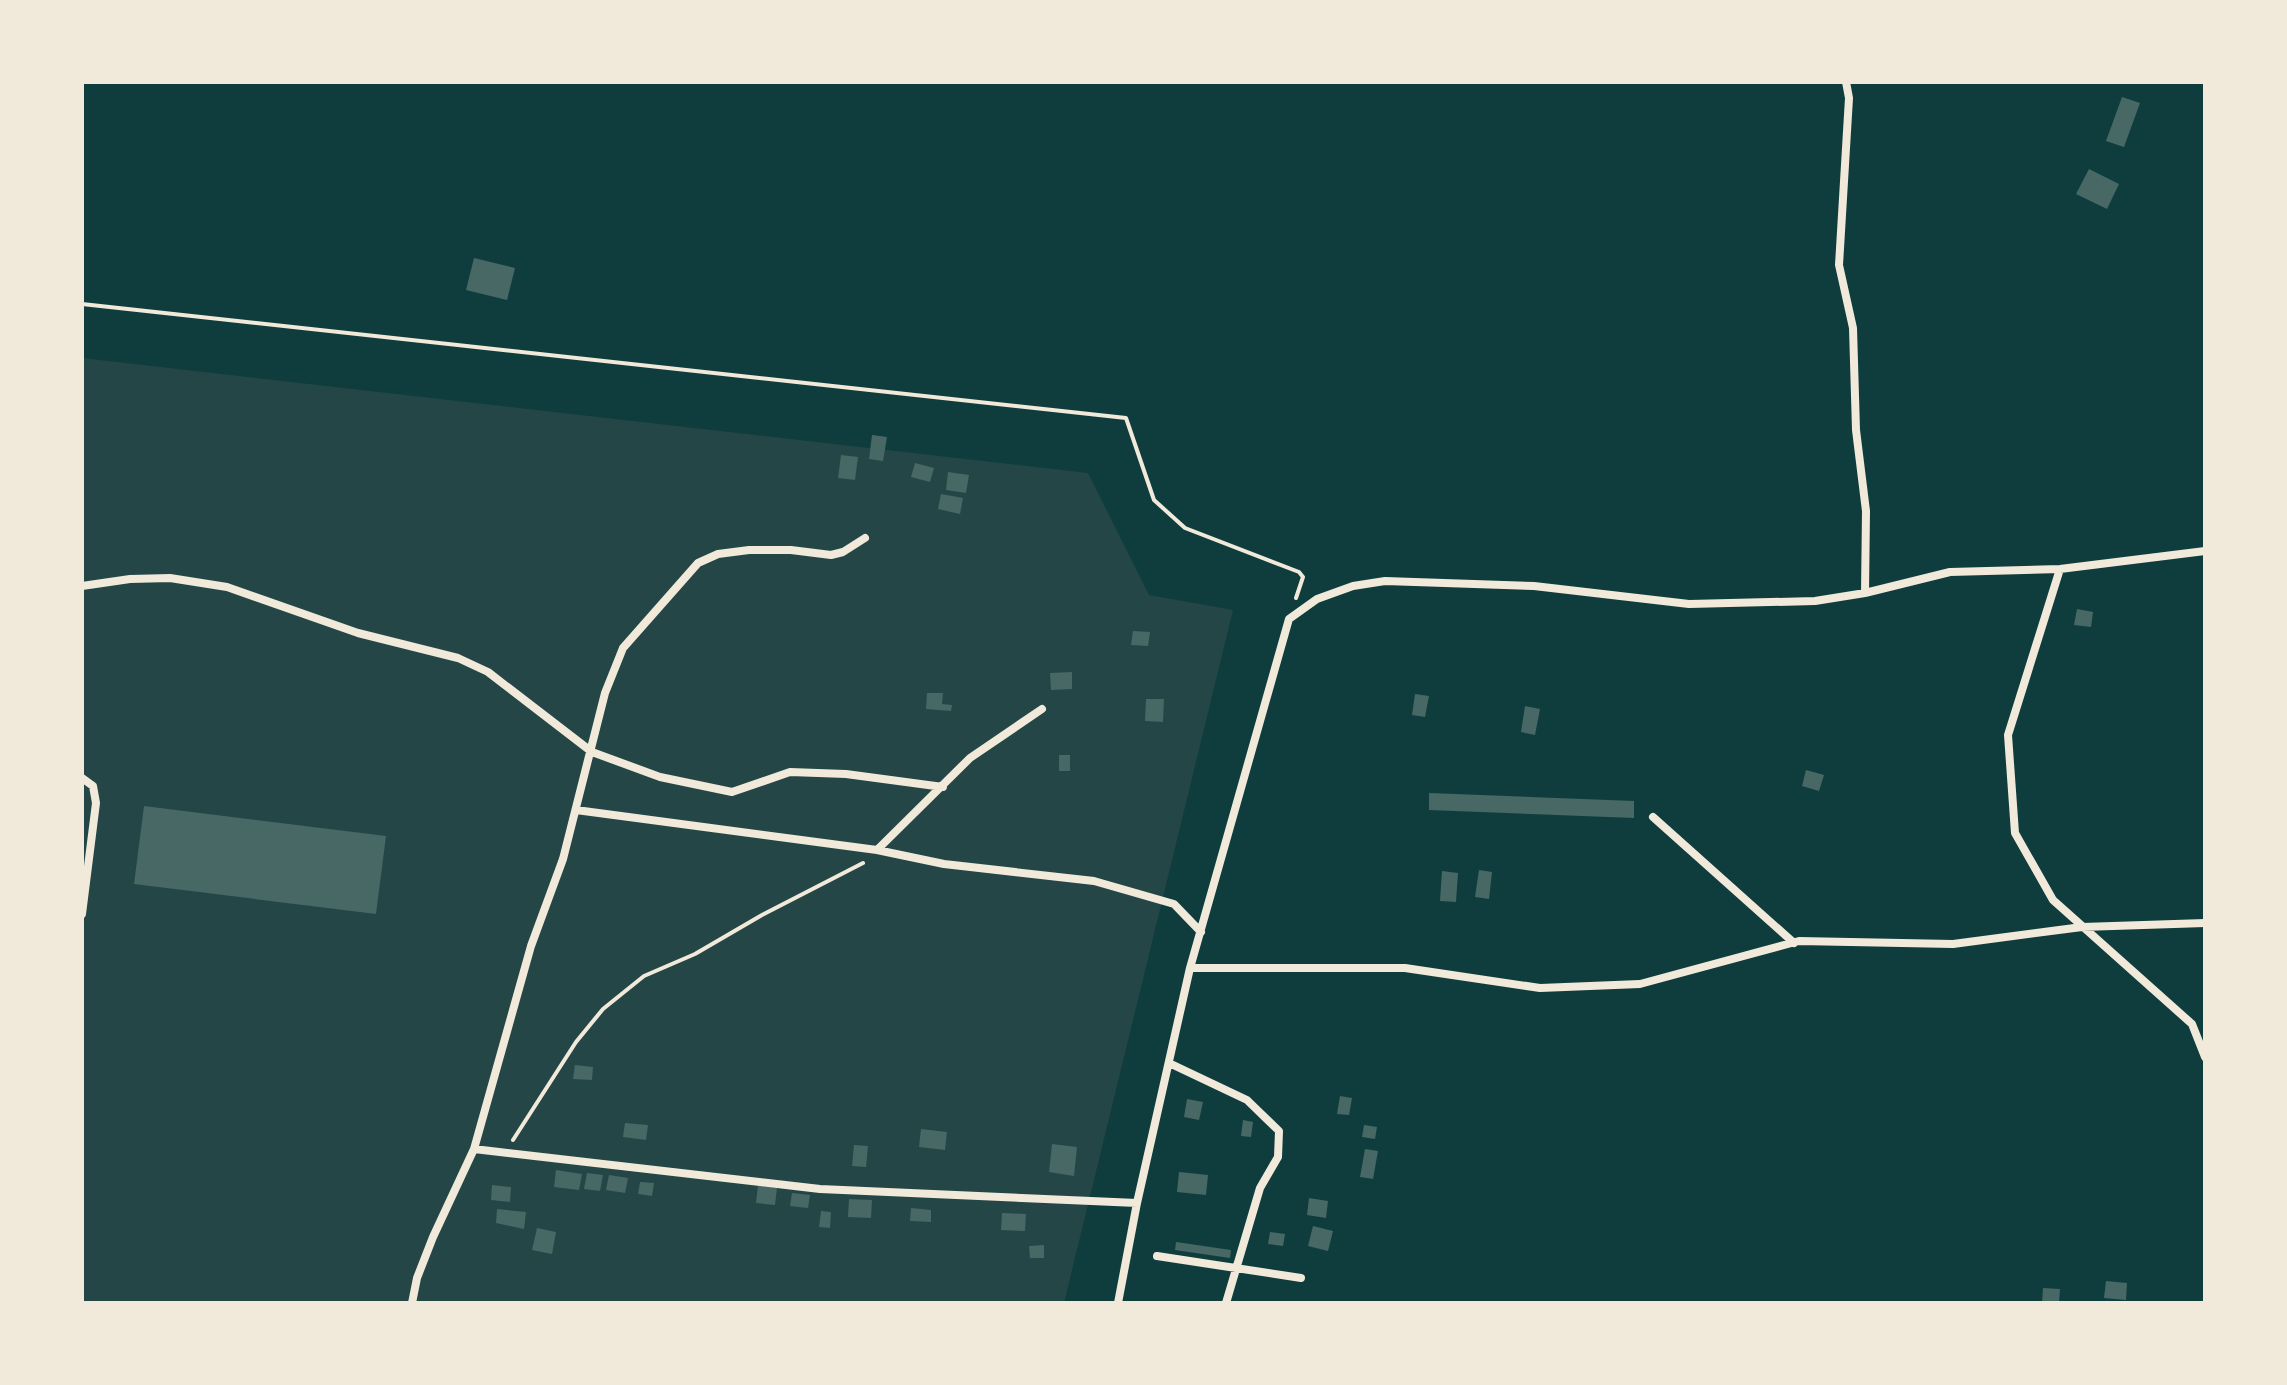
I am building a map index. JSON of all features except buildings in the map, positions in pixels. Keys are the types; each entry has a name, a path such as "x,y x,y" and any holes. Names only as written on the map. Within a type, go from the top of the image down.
{"street":[{"path":"1846,82 1849,98 1839,265 1853,328 1856,430 1866,511 1865,593"},
{"path":"412,1303 417,1278 433,1237 474,1149 531,946 563,859 605,693 623,648 698,563 718,554 749,550 831,555 843,552 865,538"},
{"path":"1118,1303 1137,1203 1190,968 1289,619 1317,599 1353,586 1385,581 1534,586 1689,604 1815,601 1865,593 1950,572 2060,569 2205,551"},
{"path":"2060,569 2008,735 2015,833 2053,900 2192,1024 2205,1057"},
{"path":"82,586 130,579 170,578 227,587 358,633 458,658 488,672 592,752 660,777 725,792 790,772 846,774 943,787"},
{"path":"877,850 970,758 1042,709"},
{"path":"82,778 93,786 96,803 82,914"},
{"path":"576,810 877,850 944,864 1094,881 1174,904 1201,932"},
{"path":"1653,817 1794,943"},
{"path":"1190,968 1405,968 1540,988 1626,985 1640,984 1794,943 1953,944 2082,927 2205,923"},
{"path":"1169,1063 1247,1100 1279,1131 1278,1157 1260,1188 1226,1303"},
{"path":"474,1149 820,1189 1137,1203"},
{"path":"1157,1256 1301,1278"}],"path":[{"path":"82,304 1126,418 1154,500 1185,528 1299,572 1303,577 1289,619"},
{"path":"505,1152 576,1042 603,1009 633,984 861,865 877,850"}],"shaded area":[{"path":"82,358 1088,473 1149,595 1233,610 1064,1303 82,1303"}]}
